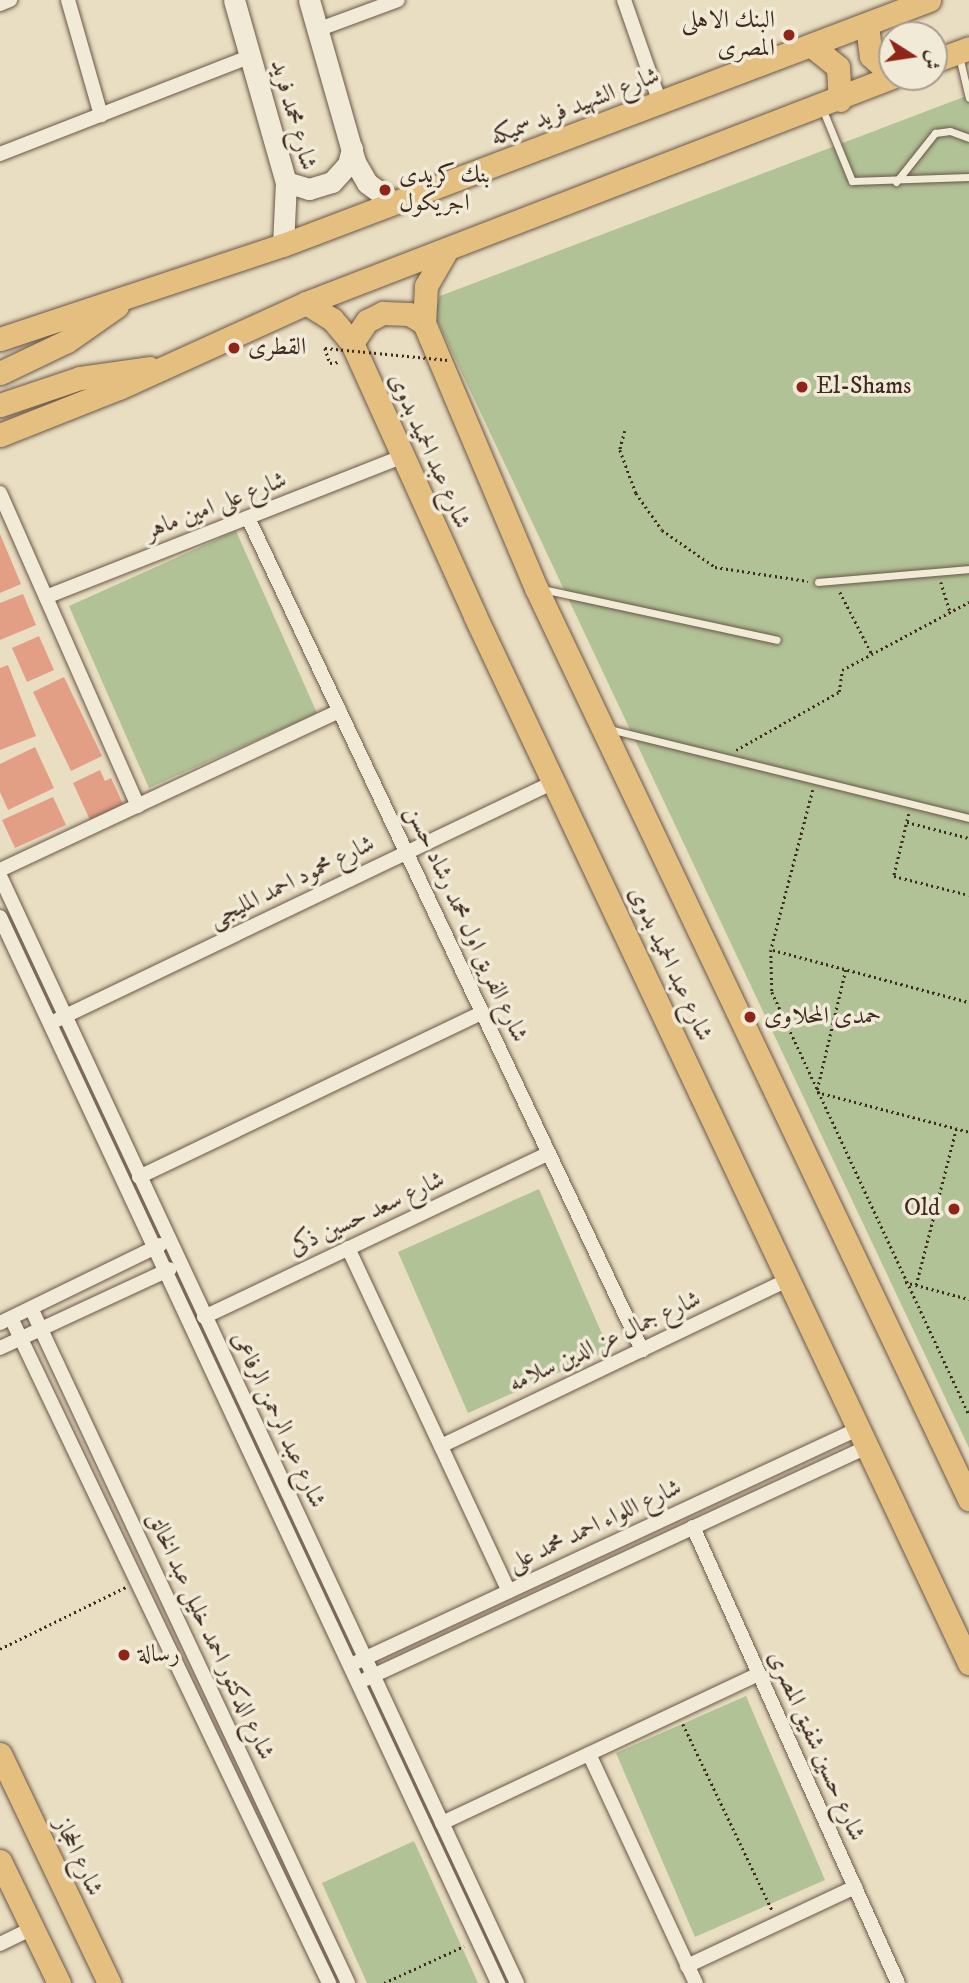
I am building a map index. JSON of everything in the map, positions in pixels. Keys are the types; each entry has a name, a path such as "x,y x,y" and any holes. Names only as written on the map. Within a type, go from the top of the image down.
{"main road":[{"name":"شارع محمد فريد","path":"234,0 286,182 283,245"},
{"name":"شارع محمد فريد","path":"309,0 352,149 367,183 395,203"},
{"name":"شارع الشهيد فريد سميكه","path":"0,340 283,245 929,0"},
{"path":"867,25 872,56 878,62"},
{"path":"812,46 838,67 831,104"},
{"path":"0,435 306,303 445,253 831,104 878,82"},
{"path":"286,182 309,189 325,186 343,171 352,149"},
{"name":"شارع عبد الحميد بدوى","path":"445,253 426,286 424,323 536,588 969,1499"},
{"path":"0,373 67,341 134,294"},
{"name":"شارع عبد الحميد بدوى","path":"306,303 332,319 352,343 402,457 554,782 864,1437 960,1631 969,1663"},
{"path":"352,343 367,321 383,313 400,312 424,323"},
{"path":"0,405 80,378 162,366"},
{"name":"شارع الحجاز","path":"0,1754 109,1983"},
{"path":"0,1861 59,1983"}],"street":[{"path":"0,4 10,0"},
{"path":"68,0 100,115"},
{"path":"317,30 398,0"},
{"path":"624,0 660,103"},
{"path":"0,154 249,57"},
{"name":"شارع على امين ماهر","path":"46,597 402,457"},
{"path":"0,493 138,806"},
{"name":"شارع الفريق اول محمد رشاد حسن","path":"248,518 642,1350"},
{"path":"0,870 340,711"},
{"name":"شارع محمود احمد المليجى","path":"49,1024 554,782"},
{"name":"شارع عبد الرحمن الرفاعى","path":"0,876 167,1242 180,1264 517,1983"},
{"name":"شارع عبد الرحمن الرفاعى","path":"0,917 498,1983"},
{"path":"139,1177 482,1013"},
{"name":"شارع سعد حسين ذكى","path":"204,1317 549,1153"},
{"path":"5,1320 167,1242"},
{"path":"348,1248 509,1591"},
{"path":"0,1348 180,1264"},
{"name":"شارع جمال عز الدين سلامه","path":"441,1446 790,1279"},
{"name":"شارع الدكتور احمد خليل عبد الخالق","path":"31,1308 348,1983"},
{"name":"شارع الدكتور احمد خليل عبد الخالق","path":"5,1320 20,1338 328,1983"},
{"name":"شارع اللواء احمد محمد على","path":"349,1665 509,1591 864,1437"},
{"name":"شارع اللواء احمد محمد على","path":"358,1682 693,1527 864,1437"},
{"name":"شارع حسين شفيق المصرى","path":"693,1527 898,1983"},
{"path":"442,1823 759,1674"},
{"path":"589,1754 695,1983"},
{"path":"252,1823 269,1815"},
{"path":"687,1966 855,1887"},
{"path":"0,1944 33,1928"}],"lane":[{"path":"964,50 969,98"},
{"path":"831,104 847,176 859,184 969,177"},
{"path":"896,181 935,133 950,131 969,138"},
{"path":"818,582 969,569"},
{"path":"536,588 777,640"},
{"path":"602,727 969,818"}],"path":[{"path":"330,363 325,348 448,360"},
{"path":"625,431 620,450 636,493 662,530 715,567 773,579 818,582"},
{"path":"937,570 950,612"},
{"path":"834,580 872,654"},
{"path":"730,759 747,741 839,692 842,670 969,602"},
{"path":"816,780 771,950 772,992 969,1415"},
{"path":"911,804 894,876 969,895"},
{"path":"906,822 969,838"},
{"path":"771,950 969,1002"},
{"path":"817,1092 846,970"},
{"path":"817,1092 969,1132"},
{"path":"916,1285 956,1129"},
{"path":"905,1282 969,1299"},
{"path":"0,1649 137,1582"},
{"path":"678,1712 778,1923"},
{"path":"384,1983 478,1940"}],"green space":[{"path":"969,95 969,1448 434,314 440,296"},
{"path":"236,531 317,713 149,788 69,606"},
{"path":"539,1189 609,1350 468,1413 398,1252"},
{"path":"746,1696 825,1880 695,1937 616,1753"},
{"path":"414,1841 478,1983 367,1983 322,1883"}],"building":[{"path":"0,534 21,584 0,593"},
{"path":"23,594 36,625 0,640 0,603"},
{"path":"39,636 54,670 27,682 12,648"},
{"path":"8,665 36,736 0,750 0,668"},
{"path":"64,677 102,756 71,771 33,692"},
{"path":"35,747 54,788 8,810 0,792 0,764"},
{"path":"100,770 105,781 111,778 123,804 90,820 73,783"},
{"path":"53,797 66,825 15,848 2,820"}],"place":[{"name":"البنك الاهلى المصرى","path":"789,35"},
{"name":"بنك كريدى اجريكول","path":"385,190"},
{"name":"القطرى","path":"234,348"},
{"name":"El-Shams","path":"802,387"},
{"name":"حمدى المحلاوى","path":"750,1017"},
{"name":"Old","path":"954,1209"},
{"name":"رسالة","path":"124,1655"}]}
